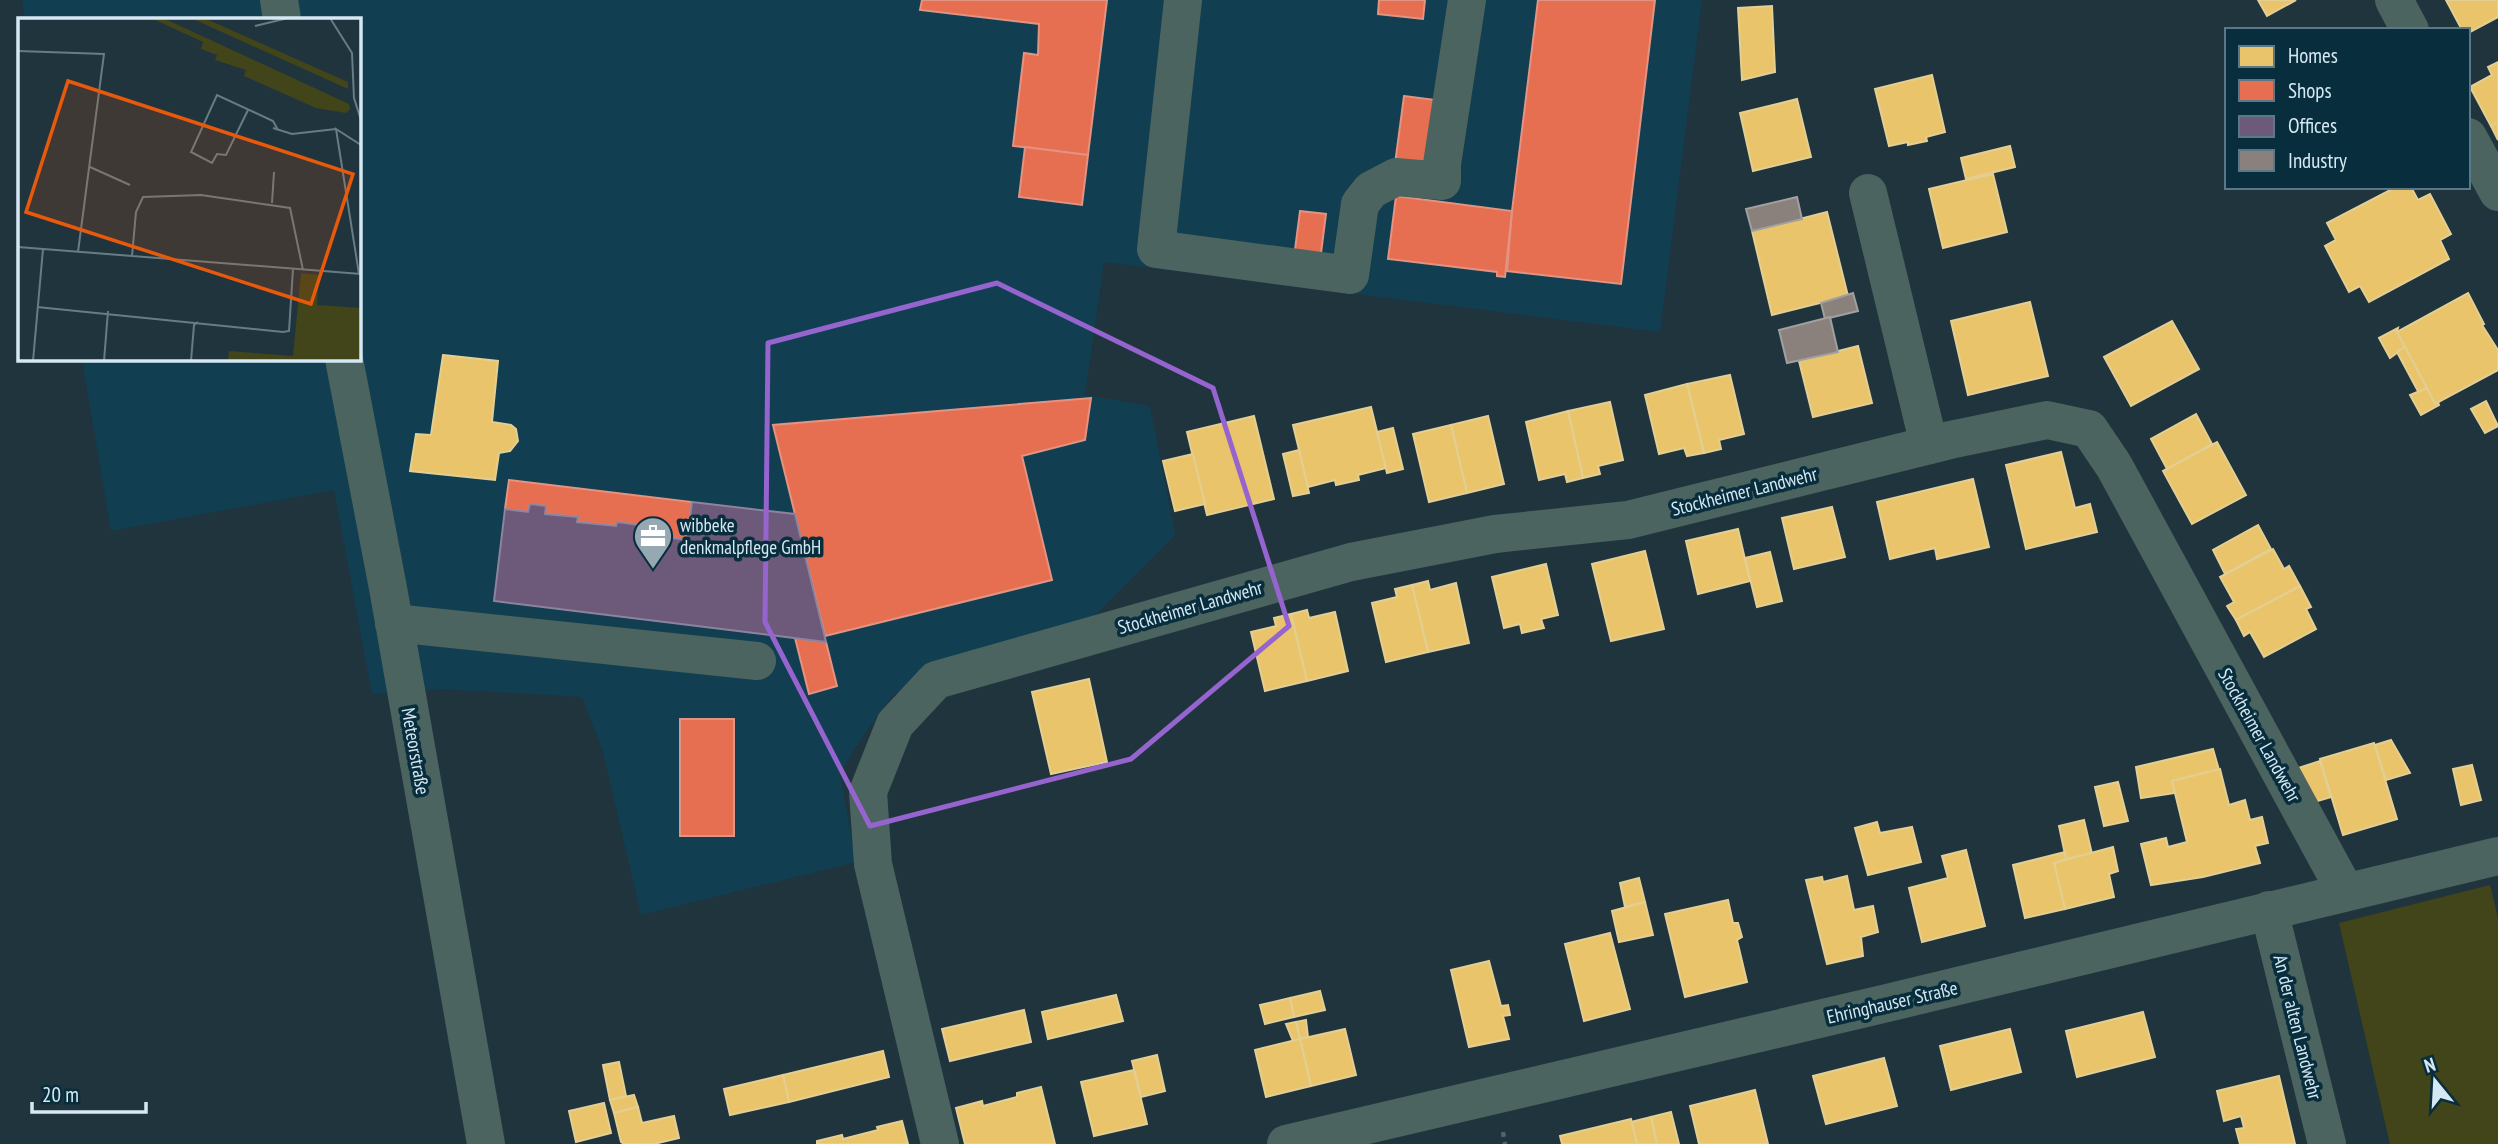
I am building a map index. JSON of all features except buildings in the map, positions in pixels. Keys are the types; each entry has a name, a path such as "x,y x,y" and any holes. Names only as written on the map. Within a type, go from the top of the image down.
{"street":[{"path":"279,0 282,18"},
{"path":"1184,0 1156,249 1350,275 1360,204 1371,190 1396,177 1442,181 1467,0"},
{"path":"2394,0 2409,28"},
{"path":"2470,141 2498,192"},
{"path":"1868,193 1929,445"},
{"name":"Meteorstraße","path":"344,360 394,623 485,1144"},
{"name":"Stockheimer Landwehr","path":"940,1144 873,864 867,792 895,724 936,680 1351,562 1495,534 1628,520 1929,445 2047,419 2088,429 2114,466 2345,891"},
{"path":"394,623 757,661"},
{"name":"Ehringhauser Straße","path":"1286,1144 1897,1001 2498,856"},
{"name":"An der alten Landwehr","path":"2269,910 2327,1144"}],"highlighted area":[{"path":"997,283 1213,388 1289,626 1131,759 870,826 765,622 768,343"}],"shaded area":[{"path":"22,0 1702,0 1660,332 1104,262 1085,395 1150,406 1175,535 1092,618 944,661 891,697 840,774 856,862 641,915 603,752 582,697 440,689 372,694 334,490 111,531 82,360 360,360 360,18 25,18"}],"green space":[{"path":"2490,885 2498,918 2498,1144 2390,1144 2339,923"}],"place":[{"name":"wibbeke denkmalpflege GmbH","path":"653,570"}]}
